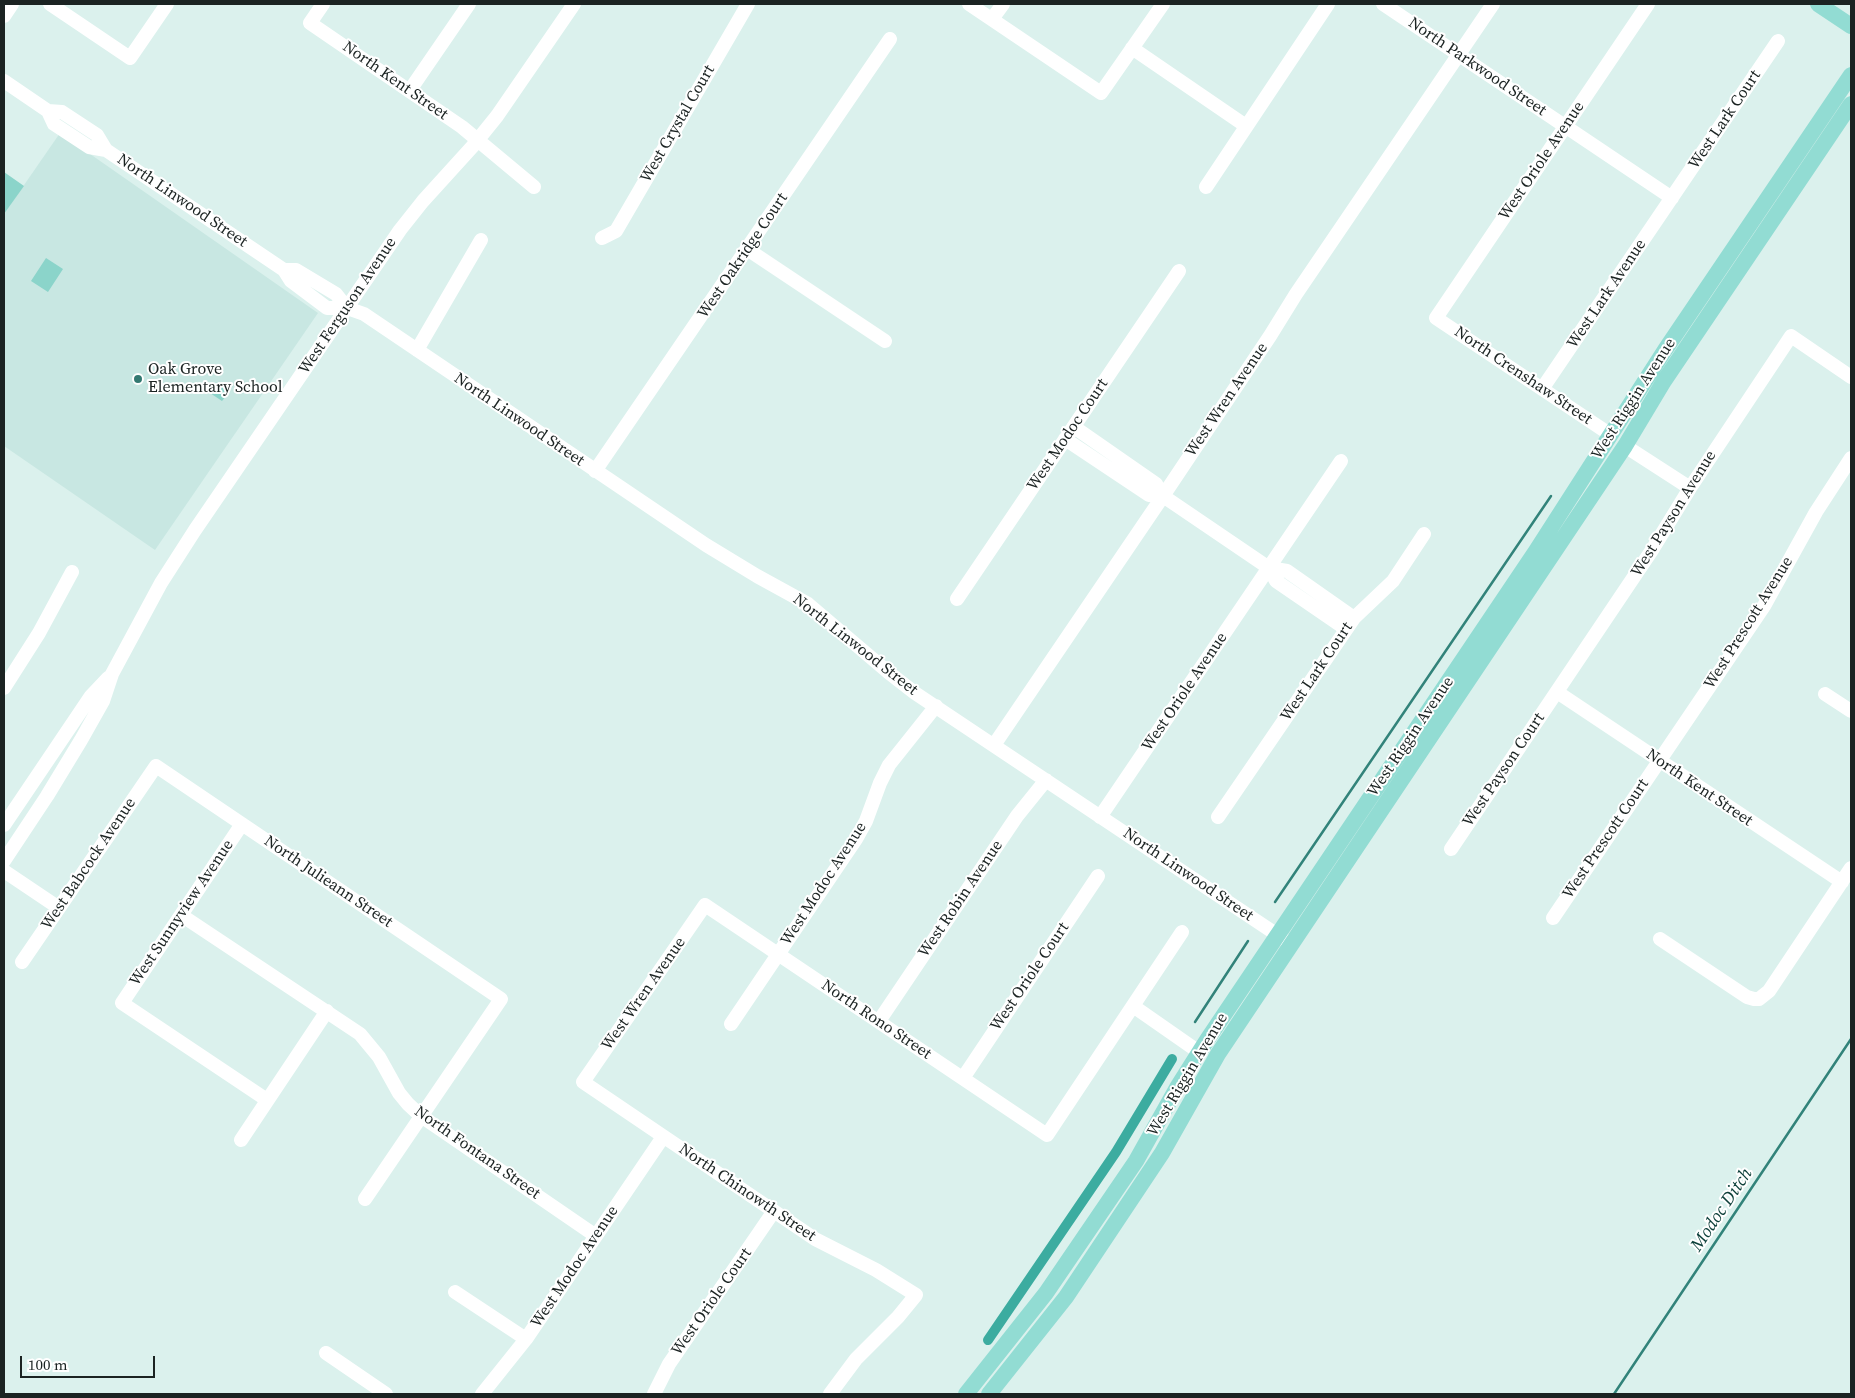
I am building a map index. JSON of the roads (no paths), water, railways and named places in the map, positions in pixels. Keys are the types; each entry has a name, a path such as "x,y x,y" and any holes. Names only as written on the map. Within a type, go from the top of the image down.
{"main road":[{"path":"1818,4 1851,26"},
{"name":"West Riggin Avenue","path":"966,1394 975,1387 1046,1292 1132,1166 1199,1052 1526,566 1682,324 1851,75"},
{"name":"West Riggin Avenue","path":"989,1394 1066,1297 1162,1153 1218,1054 1625,446 1664,380 1851,104"},
{"path":"1625,446 1622,441 1624,433 1675,350 1682,324"},
{"path":"1557,548 1561,532 1610,454 1613,444 1611,435"}],"street":[{"path":"4,16 12,4"},
{"path":"50,4 130,58 167,4"},
{"name":"North Kent Street","path":"323,4 310,23 410,90 478,140 534,187"},
{"path":"410,90 469,4"},
{"name":"West Ferguson Avenue","path":"4,861 48,796 81,740 103,701 112,674 162,583 186,544 409,218 478,140 527,74 574,4"},
{"name":"West Crystal Court","path":"602,238 616,231 748,4"},
{"path":"969,4 1101,93 1163,4"},
{"path":"992,19 1003,4"},
{"path":"1206,187 1328,4"},
{"name":"North Parkwood Street","path":"1383,4 1672,198"},
{"name":"West Wren Avenue","path":"994,745 1493,4"},
{"name":"West Oriole Avenue","path":"1436,318 1648,4"},
{"name":"West Oakridge Court","path":"595,471 890,39"},
{"name":"West Lark Court","path":"1672,198 1778,41"},
{"path":"1132,48 1246,126"},
{"name":"North Linwood Street","path":"4,81 48,111 54,124 89,147 106,150 284,270 296,270 336,294 347,308 364,314 726,558 808,604 888,672 932,704 1291,944"},
{"name":"West Lark Avenue","path":"1542,389 1672,198"},
{"path":"417,350 481,240"},
{"path":"747,249 885,341"},
{"name":"West Modoc Court","path":"957,598 1179,271"},
{"name":"North Crenshaw Street","path":"1436,318 1611,435"},
{"name":"West Payson Avenue","path":"1557,692 1791,336 1851,377"},
{"path":"1074,427 1156,484 1163,496 1269,568 1276,581 1350,623"},
{"path":"1066,439 1150,495 1163,496"},
{"path":"1625,446 1690,488"},
{"name":"West Prescott Avenue","path":"1659,760 1764,606 1816,512 1851,458"},
{"path":"1269,568 1341,461"},
{"name":"West Lark Court","path":"1218,817 1350,623 1393,581 1424,534"},
{"name":"West Oriole Avenue","path":"1100,816 1269,568"},
{"path":"4,688 39,634 72,572"},
{"name":"West Ferguson Avenue","path":"4,825 91,696 112,674"},
{"name":"North Kent Street","path":"1557,692 1842,882"},
{"name":"West Payson Court","path":"1451,849 1557,692"},
{"path":"1826,694 1851,711"},
{"name":"West Modoc Avenue","path":"778,954 858,835 866,821 880,783 893,760 900,741 932,704"},
{"name":"West Prescott Court","path":"1554,918 1659,760"},
{"name":"North Julieann Street","path":"156,766 501,999 421,1116"},
{"name":"West Babcock Avenue","path":"22,962 156,766"},
{"name":"West Robin Avenue","path":"878,1021 1017,816 1046,780"},
{"name":"West Sunnyview Avenue","path":"242,824 122,1003 267,1100"},
{"path":"1660,939 1747,997 1759,998 1768,991 1851,868"},
{"path":"4,871 59,908"},
{"name":"West Oriole Court","path":"963,1078 1098,876"},
{"name":"West Wren Avenue","path":"582,1082 704,905"},
{"name":"North Rono Street","path":"704,905 1047,1135 1133,1006"},
{"name":"North Fontana Street","path":"181,915 360,1034 370,1046 399,1093 421,1116 596,1236"},
{"path":"1182,932 1133,1006 1199,1052"},
{"path":"731,1024 778,954"},
{"path":"240,1140 327,1011"},
{"name":"North Chinowth Street","path":"582,1082 822,1243 876,1270 916,1295 898,1317 856,1359 830,1394"},
{"path":"365,1198 421,1116"},
{"name":"West Modoc Avenue","path":"482,1394 526,1339 663,1137"},
{"name":"West Oriole Court","path":"654,1394 669,1364 774,1211"},
{"path":"455,1292 526,1339"},
{"path":"326,1353 377,1392"}],"waterway":[{"path":"1275,902 1551,496"},
{"path":"1195,1022 1248,941"},
{"name":"Modoc Ditch","path":"1614,1394 1851,1039"},
{"path":"988,1340 1116,1152 1172,1059"}],"place":[{"name":"Oak Grove Elementary School","path":"138,379"}]}
